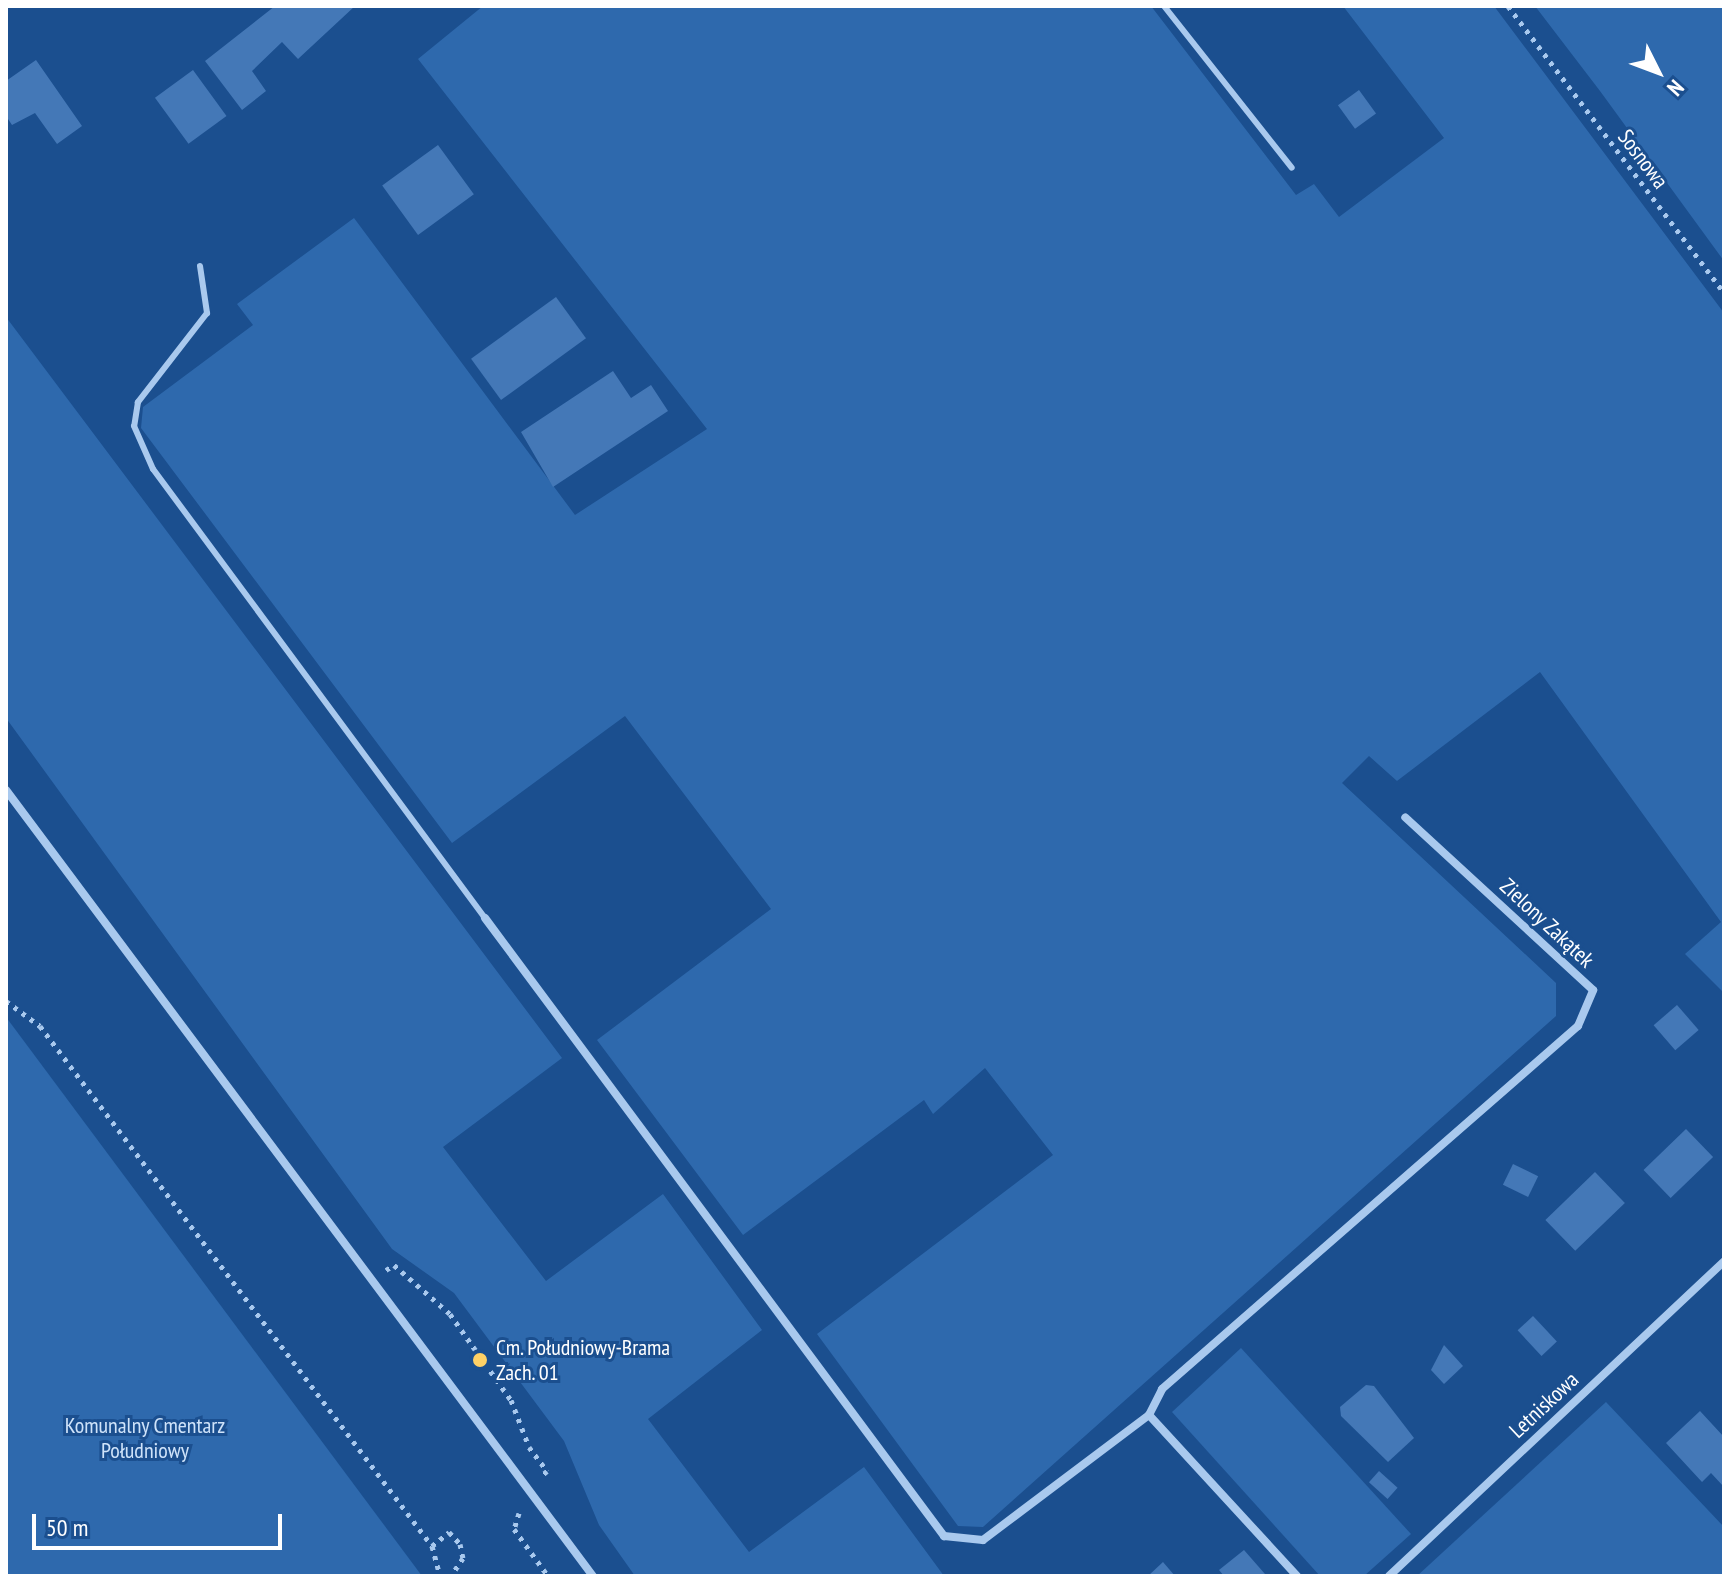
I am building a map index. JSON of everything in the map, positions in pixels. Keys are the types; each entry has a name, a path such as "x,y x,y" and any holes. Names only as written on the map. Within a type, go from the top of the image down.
{"street":[{"path":"6,790 593,1576"},
{"name":"Zielony Zakątek","path":"1149,1415 1162,1389 1568,1039 1593,990 1405,817"},
{"path":"485,918 944,1536 983,1540 1007,1529 1149,1415 1297,1576"},
{"name":"Letniskowa","path":"1389,1576 1724,1261"}],"lane":[{"path":"1164,6 1292,168"},
{"path":"200,266 207,313 138,402 134,426 153,469 485,918"}],"path":[{"name":"Sosnowa","path":"1508,6 1724,293"},
{"path":"6,1001 40,1026 432,1546 440,1576"},
{"path":"432,1546 449,1532 460,1544 463,1558 451,1576"}],"green space":[{"path":"483,6 1151,6 1296,195 1314,184 1339,217 1444,138 1343,6 1494,6 1724,313 1724,993 1685,954 1721,922 1540,672 1397,781 1369,756 1342,783 1556,983 1556,1016 983,1527 958,1526 817,1334 1053,1155 985,1068 933,1114 924,1100 743,1235 597,1040 771,909 625,716 452,843 141,428 143,407 253,325 237,304 354,218 575,515 707,429 418,59"},
{"path":"1535,6 1724,6 1724,261 1600,91"},
{"path":"6,317 562,1058 443,1147 546,1281 663,1194 762,1330 648,1419 749,1552 864,1467 944,1576 635,1576 599,1525 564,1441 454,1293 392,1249 6,718"},
{"name":"Komunalny Cmentarz Południowy","path":"6,1017 422,1576 6,1576"},
{"path":"1241,1348 1411,1534 1364,1576 1320,1576 1172,1412"},
{"path":"1606,1402 1724,1527 1724,1576 1417,1576"}],"building":[{"path":"275,6 355,6 298,59 282,42 252,71 266,91 242,110 205,61"},
{"path":"36,60 82,126 57,144 35,113 12,125 6,116 6,81"},
{"path":"193,70 227,116 188,144 155,98"},
{"path":"1359,90 1376,113 1355,129 1338,105"},
{"path":"438,145 474,194 418,235 382,186"},
{"path":"556,297 586,338 501,400 471,359"},
{"path":"613,371 631,398 651,385 668,411 553,487 521,432"},
{"path":"1677,1005 1699,1030 1675,1050 1654,1025"},
{"path":"1686,1129 1713,1157 1671,1198 1644,1170"},
{"path":"1513,1164 1538,1176 1528,1197 1503,1185"},
{"path":"1595,1172 1625,1203 1575,1251 1545,1220"},
{"path":"1533,1316 1557,1342 1542,1356 1518,1330"},
{"path":"1444,1345 1463,1366 1444,1384 1431,1370"},
{"path":"1366,1385 1374,1386 1414,1438 1388,1462 1341,1416 1340,1407"},
{"path":"1700,1411 1724,1437 1724,1487 1711,1473 1702,1482 1666,1443"},
{"path":"1379,1471 1398,1488 1388,1499 1369,1482"},
{"path":"1244,1550 1265,1574 1224,1576 1219,1570"},
{"path":"1163,1562 1175,1576 1148,1576"}],"place":[{"name":"Cm. Południowy-Brama Zach. 01","path":"480,1360"}]}
